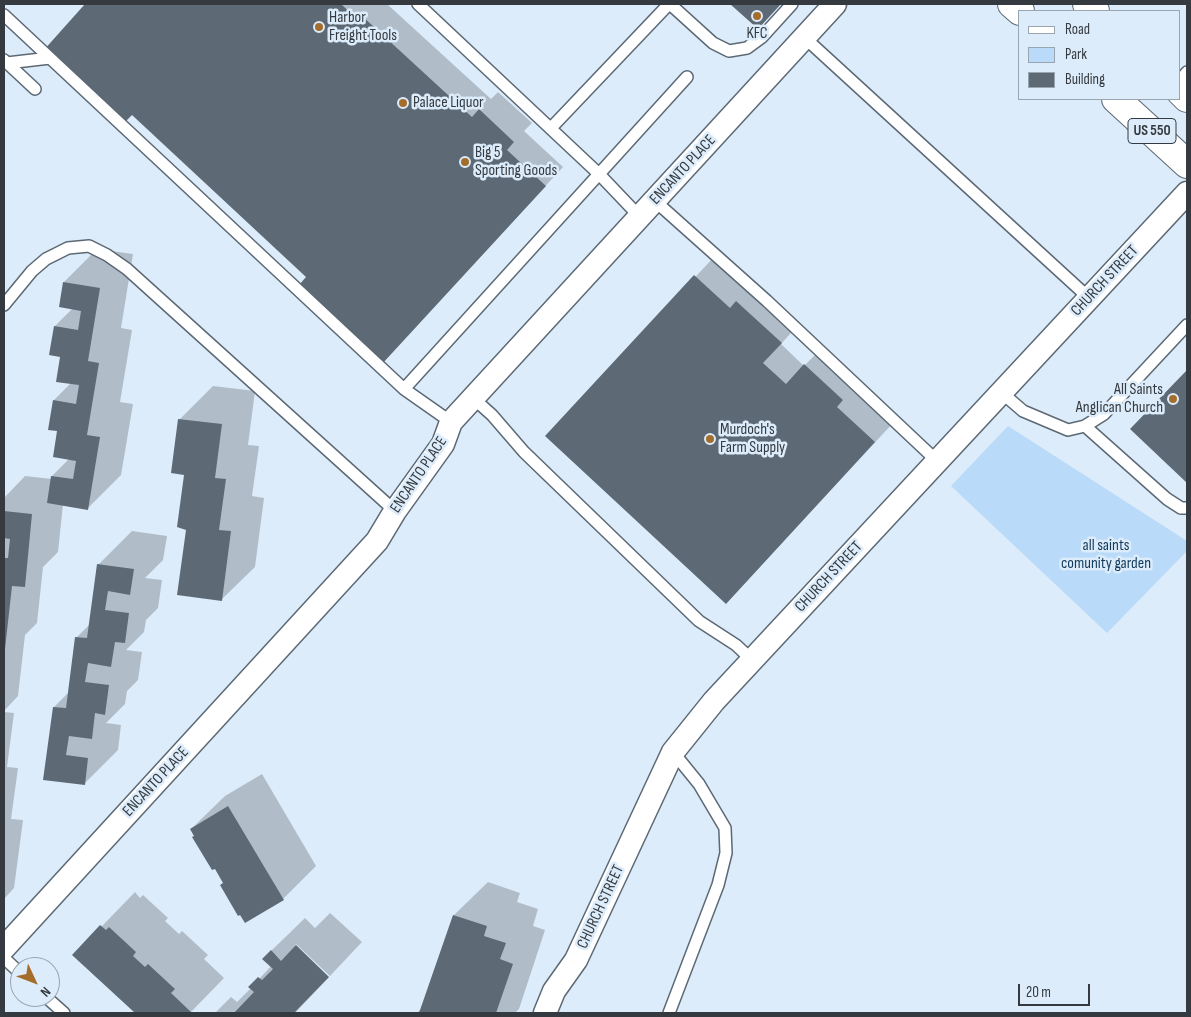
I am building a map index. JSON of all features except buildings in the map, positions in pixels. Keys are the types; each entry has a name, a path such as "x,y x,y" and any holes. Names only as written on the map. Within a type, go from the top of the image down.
{"highway":[{"name":"US 550","path":"1117,100 1187,164"}],"street":[{"name":"ENCANTO PLACE","path":"4,948 377,541 394,511 444,444 451,422 835,4"},
{"name":"CHURCH STREET","path":"545,1013 554,990 576,960 673,752 714,701 1187,193"}],"lane":[{"path":"418,4 598,174 647,208 767,301 937,461"},
{"path":"551,128 669,4 713,43 730,51 747,48 762,37 792,4"},
{"path":"4,15 404,389 451,422"},
{"path":"805,38 1089,298"},
{"path":"5,62 50,58"},
{"path":"5,62 35,89"},
{"path":"404,389 687,77"},
{"path":"4,306 32,271 46,259 68,248 89,246 107,255 127,269 394,511"},
{"path":"1001,392 1022,411 1068,430 1086,426 1104,414 1187,325"},
{"path":"473,398 492,415 524,452 699,621 736,645 752,660"},
{"path":"1086,426 1167,499 1181,508 1187,508"},
{"path":"669,1013 718,885 726,853 725,828 698,784 673,752"}],"green space":[{"name":"all saints comunity garden","path":"1008,426 1187,541 1187,551 1107,633 951,486"}],"place":[{"name":"KFC","path":"757,16"},
{"name":"Harbor Freight Tools","path":"319,27"},
{"name":"Palace Liquor","path":"403,103"},
{"name":"Big 5 Sporting Goods","path":"465,162"},
{"name":"All Saints Anglican Church","path":"1173,399"},
{"name":"Murdoch's Farm Supply","path":"710,439"}]}
